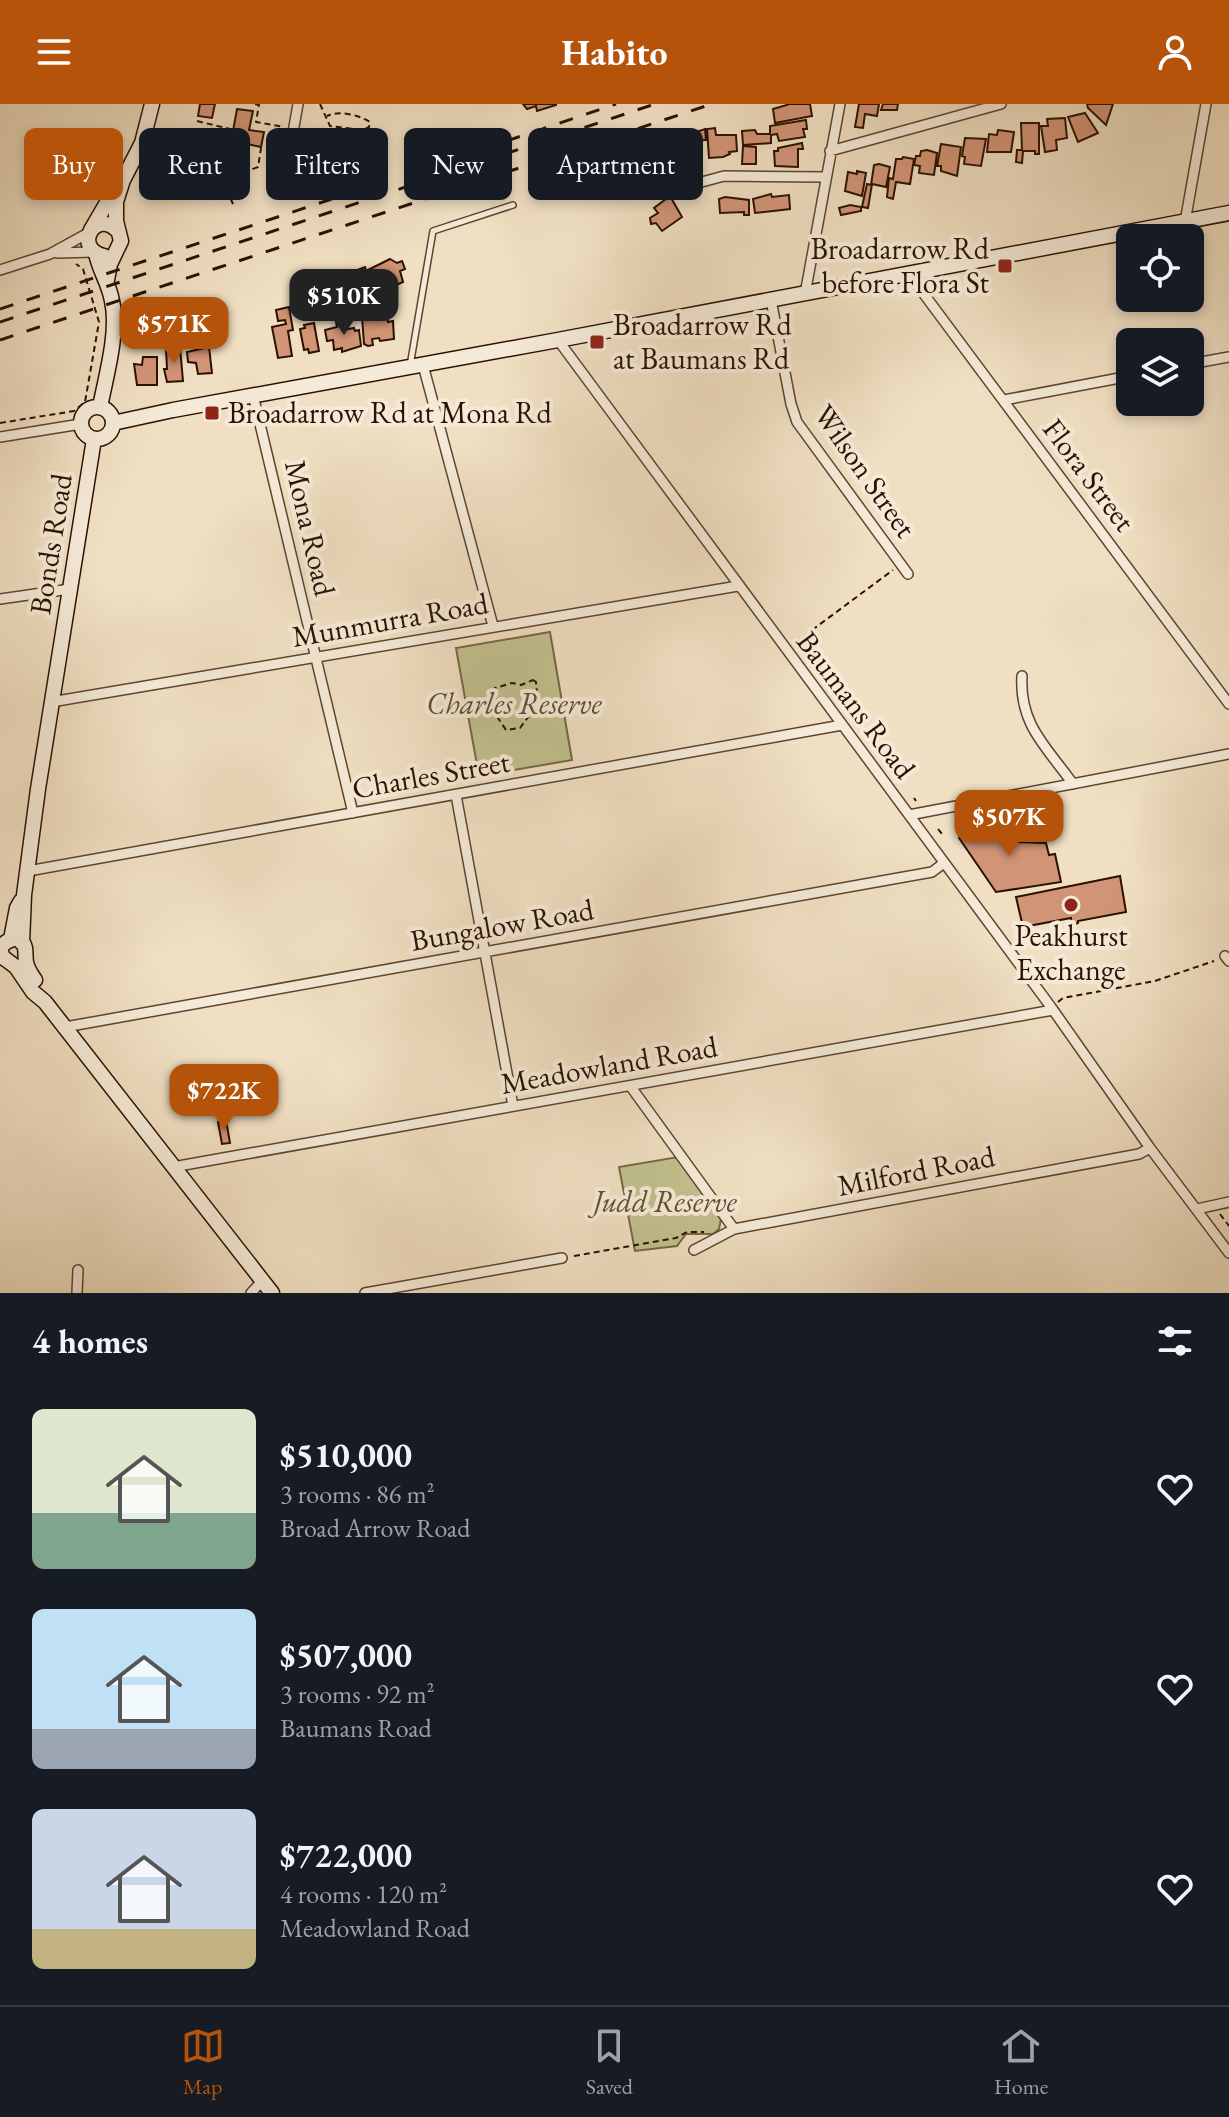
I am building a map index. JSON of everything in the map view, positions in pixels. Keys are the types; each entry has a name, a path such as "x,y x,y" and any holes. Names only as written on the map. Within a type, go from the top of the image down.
{"main road":[{"path":"123,180 142,143 152,104"},
{"path":"100,407 114,322 107,280 89,245 91,231 107,200"},
{"path":"107,280 121,241 115,209 117,200"},
{"path":"113,423 1229,213"},
{"path":"91,231 96,225 107,224 118,231"},
{"path":"95,253 105,256 115,252"},
{"path":"100,407 110,413 113,423 107,436 94,439 85,434 81,424 86,411 100,407"},
{"name":"Bonds Road","path":"10,948 28,871 51,702 94,439"},
{"name":"Bonds Road","path":"24,895 7,920 10,948 27,966 42,990 45,1002 272,1293"}],"street":[{"path":"294,128 298,104"},
{"path":"805,294 840,104"},
{"path":"830,151 1001,104"},
{"path":"1185,222 1206,104"},
{"path":"703,182 724,176 825,177"},
{"path":"0,270 50,254 91,231"},
{"path":"50,254 95,253"},
{"name":"Flora Street","path":"909,274 1228,700"},
{"name":"Wilson Street","path":"771,300 797,422 908,574"},
{"name":"Baumans Road","path":"558,340 1052,1008 1150,1148 1229,1253"},
{"path":"1204,361 1229,357"},
{"path":"416,366 493,626"},
{"path":"1004,400 1116,379"},
{"name":"Mona Road","path":"253,395 353,813"},
{"path":"0,437 81,424"},
{"name":"Munmurra Road","path":"51,702 738,586"},
{"path":"0,599 70,589"},
{"path":"1022,676 1025,715 1073,784"},
{"name":"Charles Street","path":"28,871 842,725"},
{"path":"909,815 1229,754"},
{"path":"456,795 513,1106"},
{"name":"Bungalow Road","path":"65,1027 932,872 944,863"},
{"name":"Meadowland Road","path":"173,1167 631,1087 1052,1008"},
{"path":"631,1087 734,1229"},
{"name":"Milford Road","path":"694,1250 734,1229 1139,1154 1150,1148"},
{"path":"1197,1209 1229,1202"},
{"path":"365,1293 562,1258"},
{"path":"77,1293 78,1270"},
{"path":"251,1293 262,1281"}],"lane":[{"path":"416,366 433,231 513,205"}],"path":[{"path":"255,104 259,105 256,122 289,128"},
{"path":"320,104 330,126 363,130 369,127 370,122 361,117 334,113 327,116"},
{"path":"197,121 226,128"},
{"path":"250,170 258,167 261,148"},
{"path":"231,200 233,204"},
{"path":"0,423 74,411 85,402 99,322 83,269 76,263 72,252"},
{"path":"785,650 901,564"},
{"path":"533,680 536,682 538,704 520,728 510,731 503,727 498,718 495,688 512,683 521,685 533,680"},
{"path":"938,829 942,834"},
{"path":"1052,1008 1063,998 1155,981 1227,958"},
{"path":"1219,1212 1229,1226"},
{"path":"562,1258 676,1238 687,1232 707,1233"}],"green space":[{"name":"Charles Reserve","path":"550,632 572,760 479,776 456,648"},
{"name":"Judd Reserve","path":"678,1157 721,1219 719,1229 713,1234 686,1234 677,1246 635,1251 619,1167"}],"building":[{"path":"200,104 215,104 212,118 198,116"},
{"path":"523,104 556,105 537,111 536,106 527,109"},
{"path":"790,104 810,104 812,116 775,123 773,109"},
{"path":"859,104 879,104 877,116 865,114 863,128 855,127"},
{"path":"883,104 898,104 897,110 881,110"},
{"path":"1087,104 1113,104 1106,125 1088,108"},
{"path":"237,109 253,111 249,128 234,128"},
{"path":"1085,113 1098,133 1078,142 1068,117"},
{"path":"1065,118 1067,138 1056,140 1057,150 1045,152 1041,126 1048,126 1047,119"},
{"path":"806,120 807,129 803,129 805,137 779,141 777,134 771,135 771,143 743,145 742,131 770,134 770,126"},
{"path":"1021,123 1039,123 1039,154 1023,151 1022,163 1016,162 1017,150 1022,150"},
{"path":"715,128 716,135 736,135 737,151 723,157 709,158 707,129"},
{"path":"250,130 264,132 261,147 250,145"},
{"path":"998,130 1014,132 1011,152 987,152 989,134 997,135"},
{"path":"965,138 986,139 981,166 964,164"},
{"path":"802,143 803,149 798,149 798,167 775,166 774,151"},
{"path":"941,144 961,147 957,176 941,171 941,166 937,166"},
{"path":"743,146 756,147 756,164 742,164"},
{"path":"927,150 937,153 934,175 919,173 920,166 914,165 916,156"},
{"path":"896,159 914,159 910,184 896,182 893,199 887,197 889,178 893,179"},
{"path":"874,165 890,167 886,187 872,184 868,208 862,207 867,184 871,185"},
{"path":"857,171 866,173 862,196 845,191 848,172 857,174"},
{"path":"771,194 772,197 789,195 790,209 755,213 753,199"},
{"path":"719,199 749,200 749,215 744,215 744,212 720,213"},
{"path":"665,200 672,200 682,217 662,231 656,223 651,224 650,218 658,213 654,208"},
{"path":"850,205 861,207 861,211 841,215 839,208"},
{"path":"390,259 397,263 402,261 405,269 400,271 403,282 386,290 384,284 368,289 370,296 363,298 361,290 350,294 344,278 350,276 349,273 365,267 366,271"},
{"path":"331,280 332,283 338,281 346,307 328,318 318,294 325,292 322,283"},
{"path":"181,304 184,312 172,316 177,331 168,335 166,331 163,332 164,337 152,341 151,337 144,339 141,330 136,332 134,327 145,323 143,317"},
{"path":"289,307 293,330 288,331 292,356 278,358 272,327 286,324 285,320 278,321 276,310"},
{"path":"377,313 378,320 387,318 388,322 393,321 394,339 372,339 373,345 368,346 364,344 362,317"},
{"path":"346,320 348,329 359,330 361,346 342,352 342,348 334,350 333,340 327,341 325,330 337,327 336,322"},
{"path":"314,323 319,351 309,353 308,349 304,350 300,329"},
{"path":"180,347 183,381 167,382 164,369 167,369 166,348"},
{"path":"209,347 212,373 198,374 196,363 188,362 187,352"},
{"path":"143,357 157,357 157,385 137,385 134,364 142,365"},
{"path":"998,821 1012,842 1046,843 1049,855 1055,854 1061,882 996,892 959,838 965,825"},
{"name":"Peakhurst Exchange","path":"1120,876 1126,912 1078,921 1072,925 1071,918 1023,927 1016,897"},
{"path":"226,1120 230,1143 222,1144 218,1122"}],"railway":[{"path":"512,139 616,104"},
{"path":"0,322 655,104"},
{"path":"0,340 712,104"},
{"path":"0,309 329,200"}],"place":[{"name":"Broadarrow Rd before Flora St","path":"1005,266"},
{"name":"Broadarrow Rd at Baumans Rd","path":"597,342"},
{"name":"Broadarrow Rd at Mona Rd","path":"212,413"},
{"name":"Peakhurst Exchange","path":"1071,905"}]}
